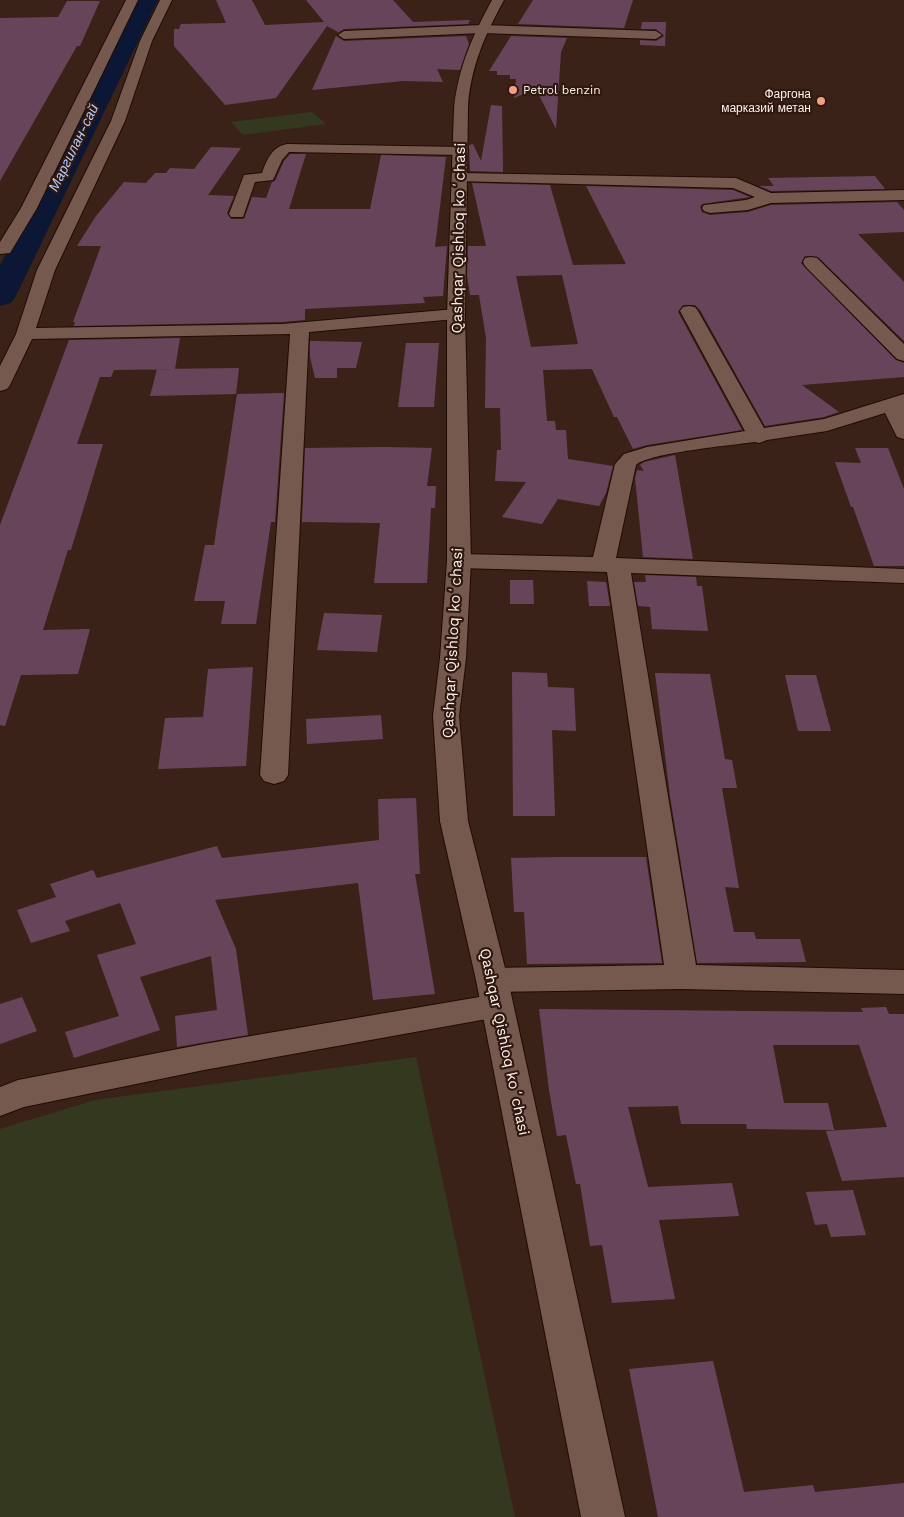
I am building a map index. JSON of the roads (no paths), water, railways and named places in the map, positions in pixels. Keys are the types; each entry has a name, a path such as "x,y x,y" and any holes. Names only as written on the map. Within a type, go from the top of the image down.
{"street":[{"path":"1,251 29,208 132,0"},
{"path":"0,384 25,334 46,270 118,121 146,41 166,0"},
{"name":"Qashqar Qishloq koʻchasi","path":"498,0 482,29 463,82 456,314 459,561 453,658 446,716 449,774 454,821 494,993 603,1517"},
{"path":"344,35 482,29 656,35"},
{"path":"237,214 249,178 268,177 275,158 281,150 287,148 461,151"},
{"path":"461,178 736,183 769,198"},
{"path":"710,208 748,205 769,198 904,195"},
{"path":"810,262 904,355"},
{"path":"689,311 759,437"},
{"path":"25,334 272,330 456,314"},
{"path":"274,775 300,327"},
{"path":"682,977 610,564 626,464 631,458 654,451 759,437 827,425 898,402 904,433"},
{"path":"459,561 610,564 904,576"},
{"path":"0,1102 18,1094 194,1059 494,993 682,977 904,982"}],"waterway":[{"name":"Маргилан-сай","path":"0,296 148,0"}],"place":[{"name":"Petrol benzin","path":"513,90"},
{"name":"Фаргона марказий метан","path":"821,101"}]}
